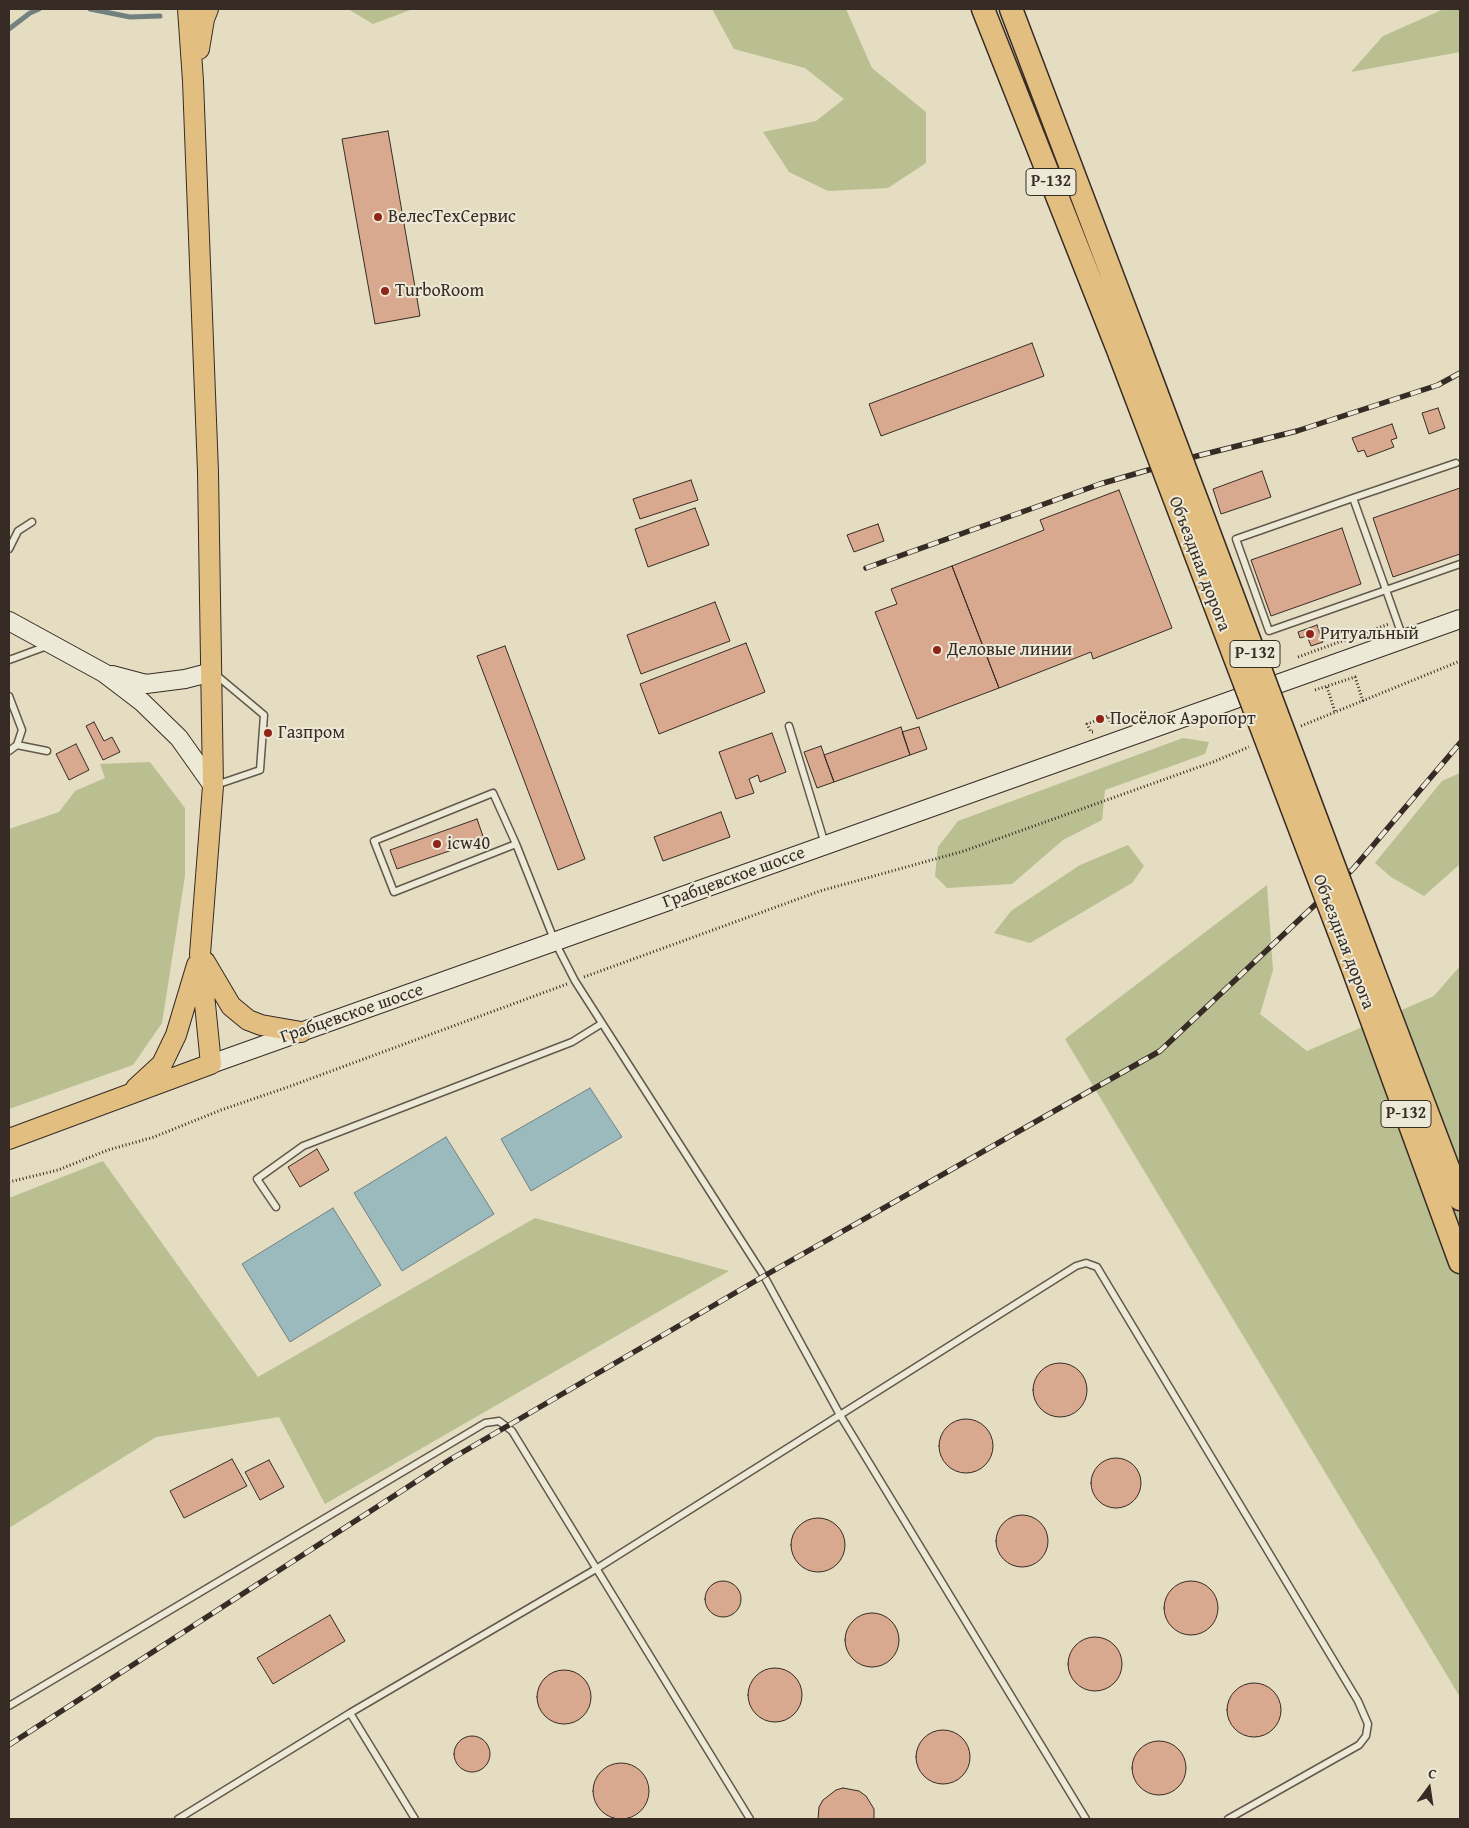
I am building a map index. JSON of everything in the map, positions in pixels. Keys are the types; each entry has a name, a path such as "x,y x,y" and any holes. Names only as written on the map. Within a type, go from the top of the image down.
{"highway":[{"name":"Объездная дорога","path":"983,9 1129,351"},
{"name":"Объездная дорога","path":"1011,9 1129,351 1361,964 1460,1199"},
{"name":"Объездная дорога","path":"1361,964 1460,1262"}],"main road":[{"path":"188,9 194,81 208,472 213,786 200,954 211,1064"},
{"path":"194,81 204,19 208,9"},
{"name":"Грабцевское шоссе","path":"9,1139 211,1064 1460,619"},
{"path":"9,622 104,673 142,702 179,738 213,786"},
{"path":"104,673 146,684 185,679 212,672"},
{"path":"200,954 231,1006 248,1020 261,1025 301,1032"},
{"path":"129,1094 162,1064 176,1035 200,954"}],"lane":[{"path":"1456,463 1236,539 1269,631 1460,564"},
{"path":"1353,498 1403,639"},
{"path":"9,549 18,531 32,522"},
{"path":"9,660 50,644"},
{"path":"212,672 264,715 260,770 213,786"},
{"path":"9,696 22,730 16,745 9,751"},
{"path":"789,726 825,846"},
{"path":"16,745 47,751"},
{"path":"516,844 394,892 374,841 493,793 516,844 555,942 575,981 764,1276 840,1415 1086,1819"},
{"path":"276,1207 257,1179 303,1146 572,1042 601,1024"},
{"path":"178,1819 350,1713 596,1569 1076,1266 1086,1263 1097,1267 1353,1692 1368,1724 1366,1736 1359,1745 1228,1819"},
{"path":"9,1706 485,1423 499,1421 512,1430 750,1819"},
{"path":"350,1713 415,1819"}],"path":[{"path":"1293,659 1396,621"},
{"path":"1300,726 1460,661"},
{"path":"1335,712 1327,687 1355,677 1363,701"},
{"path":"1098,730 1091,732 1087,724 1108,716 1111,724 1104,727"},
{"path":"9,1182 58,1170 108,1150 154,1137 221,1110 820,891 964,851 1213,762 1257,744"}],"green space":[{"path":"348,9 413,9 373,24"},
{"path":"712,9 846,9 872,68 926,112 926,163 888,188 828,191 789,172 763,132 816,121 844,99 805,68 734,49"},
{"path":"1444,9 1460,9 1460,52 1351,72 1383,36"},
{"path":"1183,738 1209,742 1205,754 1105,790 1102,820 1063,840 1012,884 947,888 935,876 938,847 958,821"},
{"path":"150,762 185,808 185,876 162,1023 133,1065 9,1109 9,829 59,812 75,791 105,778 100,764"},
{"path":"1460,773 1460,864 1424,896 1391,877 1375,863 1442,781"},
{"path":"1128,845 1144,866 1132,883 1030,943 994,933 1011,911 1080,865"},
{"path":"1267,885 1273,970 1260,1014 1307,1051 1434,996 1460,966 1460,1697 1065,1039"},
{"path":"103,1161 258,1377 535,1218 729,1271 325,1504 279,1417 156,1437 9,1528 9,1198"}],"water":[{"path":"590,1088 622,1137 531,1191 501,1139"},
{"path":"446,1137 494,1214 402,1271 354,1193"},
{"path":"333,1208 381,1285 290,1342 242,1264"}],"building":[{"path":"388,131 420,316 375,324 342,139"},
{"path":"1032,343 1044,376 881,436 869,404"},
{"path":"1438,408 1445,428 1429,434 1422,413"},
{"path":"1392,424 1397,438 1391,440 1394,447 1367,457 1364,450 1358,452 1352,438"},
{"path":"1262,471 1271,497 1221,514 1213,489"},
{"path":"691,480 698,500 640,519 633,499"},
{"path":"1460,488 1460,554 1393,577 1373,518"},
{"path":"1119,490 1172,628 1093,659 1091,652 999,688 952,566 1044,530 1040,520"},
{"path":"695,508 709,545 648,567 635,529"},
{"path":"878,524 884,541 854,552 847,535"},
{"path":"1342,528 1361,584 1271,616 1251,560"},
{"name":"Деловые линии","path":"952,566 999,688 917,719 875,612 897,604 891,589"},
{"path":"715,602 730,641 641,674 627,635"},
{"name":"Ритуальный","path":"1317,625 1323,642 1311,646 1307,636 1300,638 1298,632"},
{"path":"746,643 765,692 659,734 640,684"},
{"path":"505,646 585,859 558,870 477,656"},
{"path":"94,722 104,741 112,737 120,752 103,760 86,726"},
{"path":"901,727 910,755 834,782 824,755"},
{"path":"919,727 927,749 910,755 902,732"},
{"path":"772,733 786,772 760,782 758,775 749,779 754,793 736,799 719,752"},
{"path":"76,744 89,770 69,780 56,754"},
{"path":"821,746 834,782 817,788 804,752"},
{"path":"721,812 730,837 663,861 654,837"},
{"name":"icw40","path":"477,819 484,839 397,869 390,850"},
{"path":"317,1149 329,1170 300,1187 288,1167"},
{"path":"1055,1363 1065,1363 1075,1367 1083,1375 1087,1390 1083,1405 1075,1413 1065,1417 1055,1417 1045,1413 1037,1405 1033,1395 1033,1385 1037,1375 1045,1367"},
{"path":"961,1419 971,1419 981,1423 989,1431 993,1446 989,1461 981,1469 971,1473 961,1473 951,1469 943,1461 939,1451 939,1441 943,1431 951,1423"},
{"path":"1111,1458 1121,1458 1134,1465 1141,1478 1141,1488 1134,1501 1121,1508 1111,1508 1102,1504 1095,1497 1091,1488 1091,1478 1095,1469 1102,1462"},
{"path":"232,1459 247,1486 184,1518 170,1491"},
{"path":"269,1460 284,1487 260,1500 245,1472"},
{"path":"1017,1515 1027,1515 1041,1522 1048,1536 1048,1546 1041,1560 1027,1567 1017,1567 1007,1563 1000,1556 996,1546 996,1536 1000,1526 1007,1519"},
{"path":"813,1518 823,1518 833,1522 841,1530 845,1545 841,1560 833,1568 823,1572 813,1572 803,1568 795,1560 791,1550 791,1540 795,1530 803,1522"},
{"path":"723,1581 730,1582 736,1586 740,1592 740,1606 736,1612 730,1616 723,1617 716,1616 710,1612 706,1606 705,1599 706,1592 710,1586 716,1582"},
{"path":"1191,1581 1201,1583 1210,1589 1216,1598 1218,1608 1216,1618 1210,1627 1201,1633 1191,1635 1181,1633 1172,1627 1166,1618 1164,1608 1166,1598 1172,1589 1181,1583"},
{"path":"867,1613 877,1613 887,1617 895,1625 899,1640 895,1655 887,1663 877,1667 867,1667 857,1663 849,1655 845,1645 845,1635 849,1625 857,1617"},
{"path":"330,1615 345,1641 273,1684 257,1658"},
{"path":"1090,1637 1100,1637 1114,1645 1120,1654 1122,1664 1120,1674 1114,1683 1100,1691 1090,1691 1080,1686 1073,1679 1068,1669 1068,1659 1073,1649 1080,1642"},
{"path":"770,1668 780,1668 790,1672 798,1680 802,1695 798,1710 790,1718 780,1722 770,1722 760,1718 752,1710 748,1700 748,1690 752,1680 760,1672"},
{"path":"559,1670 569,1670 579,1674 587,1682 591,1697 587,1712 579,1720 569,1724 559,1724 549,1720 541,1712 537,1702 537,1692 541,1682 549,1674"},
{"path":"1249,1683 1259,1683 1269,1687 1277,1695 1281,1710 1277,1725 1269,1733 1259,1737 1249,1737 1239,1733 1231,1725 1227,1715 1227,1705 1231,1695 1239,1687"},
{"path":"938,1730 948,1730 958,1734 966,1742 970,1757 966,1772 958,1780 948,1784 938,1784 928,1780 920,1772 916,1762 916,1752 920,1742 928,1734"},
{"path":"472,1736 479,1737 485,1741 489,1747 489,1761 485,1767 479,1771 472,1772 465,1771 459,1767 455,1761 454,1754 455,1747 459,1741 465,1737"},
{"path":"1154,1741 1164,1741 1174,1745 1182,1753 1186,1768 1182,1783 1174,1791 1164,1795 1154,1795 1144,1791 1136,1783 1132,1773 1132,1763 1136,1753 1144,1745"},
{"path":"621,1763 632,1765 641,1771 647,1780 649,1791 647,1802 641,1811 632,1817 621,1819 610,1817 601,1811 595,1802 593,1791 595,1780 601,1771 610,1765"},
{"path":"843,1788 859,1791 866,1796 874,1809 874,1819 818,1819 819,1807 823,1800 836,1790"}],"waterway":[{"path":"9,29 30,13 39,9"},
{"path":"90,9 130,17 160,16"}],"railway":[{"path":"866,568 1100,484 1197,456 1297,431 1438,385 1460,373"},
{"path":"9,1745 451,1459 764,1276 1160,1051 1353,869 1460,743"}],"place":[{"name":"ВелесТехСервис","path":"378,217"},
{"name":"TurboRoom","path":"385,291"},
{"name":"Ритуальный","path":"1310,634"},
{"name":"Деловые линии","path":"937,650"},
{"name":"Посёлок Аэропорт","path":"1100,719"},
{"name":"Газпром","path":"268,733"},
{"name":"icw40","path":"437,844"}]}
